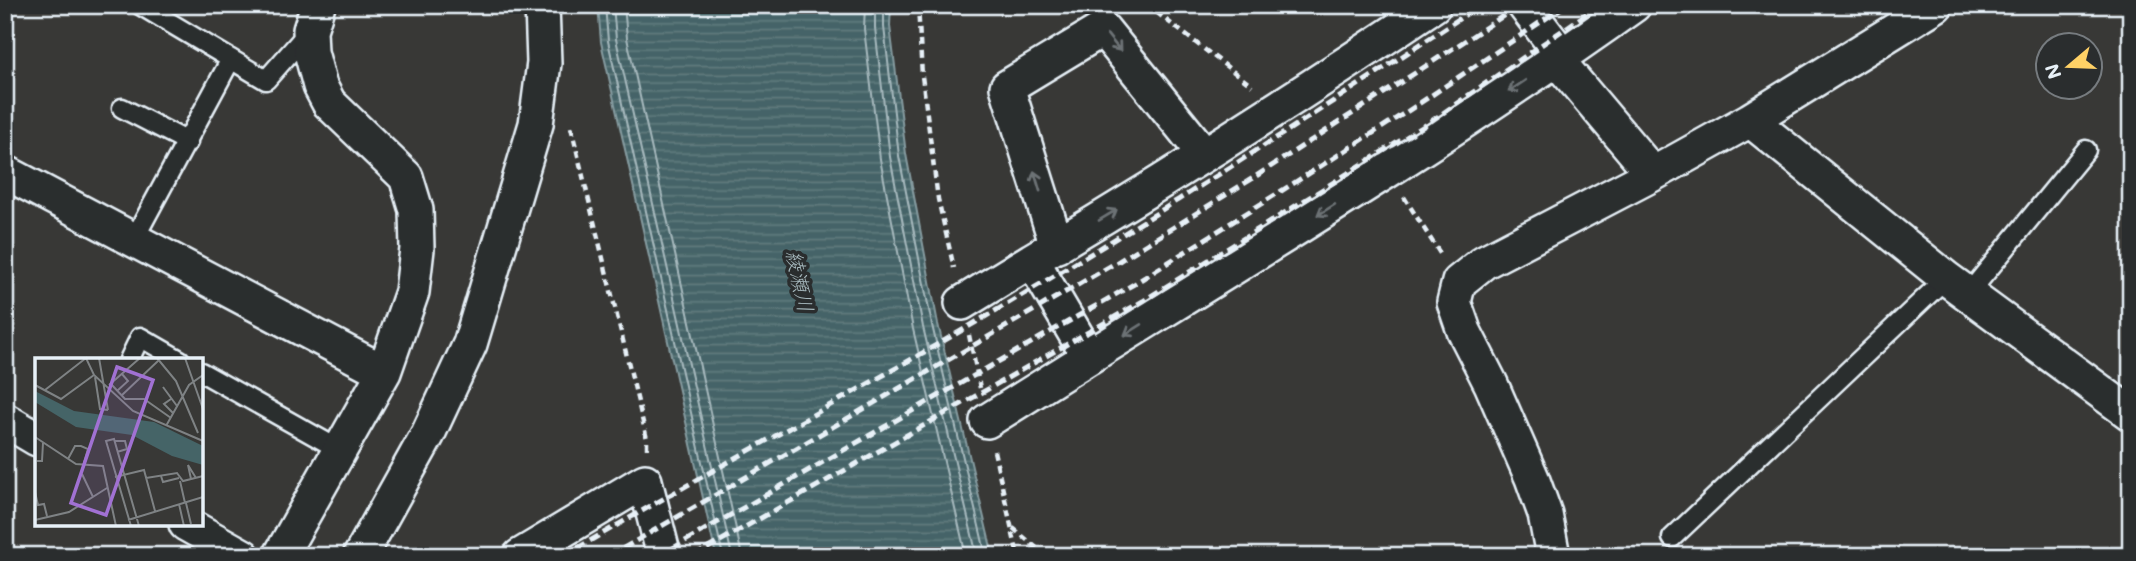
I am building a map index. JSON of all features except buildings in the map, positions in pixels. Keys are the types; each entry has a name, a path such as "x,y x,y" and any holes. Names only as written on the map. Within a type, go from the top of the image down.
{"street":[{"path":"360,556 428,434 470,344 536,124 544,63 542,5"},
{"path":"962,303 1204,155 1434,5"},
{"path":"1524,5 1560,58 1653,174"},
{"path":"987,421 1387,171 1560,58 1633,5"},
{"path":"1553,556 1545,514 1532,478 1464,331 1454,302 1458,282 1484,262 1750,120 1936,5"},
{"path":"280,556 384,372 412,292 418,249 416,210 406,177 329,103 320,86 311,52 314,18"},
{"path":"1089,357 1045,253 1007,87 1103,29 1204,155"},
{"path":"1750,120 1958,286 2131,414"},
{"path":"5,172 384,372"},
{"path":"5,420 35,438"},
{"path":"520,556 645,481 664,556"},
{"path":"190,526 243,556"}],"lane":[{"path":"140,5 266,80 314,18"},
{"path":"134,239 231,59"},
{"path":"122,108 188,142"},
{"path":"1672,538 1958,286 2086,150"},
{"path":"130,358 140,337 177,358"},
{"path":"203,373 340,450"}],"path":[{"path":"1147,5 1266,96 1260,119"},
{"path":"568,118 647,439 645,481"},
{"path":"1387,171 1458,282"},
{"path":"1013,528 1046,556"}],"water":[{"name":"綾瀬川","path":"598,5 891,5 890,26 906,154 938,324 993,556 716,556 601,42"}],"railway":[{"path":"564,556 916,357 1096,250 1480,5"},
{"path":"610,556 1119,261 1250,180 1520,5"},
{"path":"659,556 1134,284 1408,111 1566,5"},
{"path":"694,556 1143,301 1427,124 1599,5"}]}
